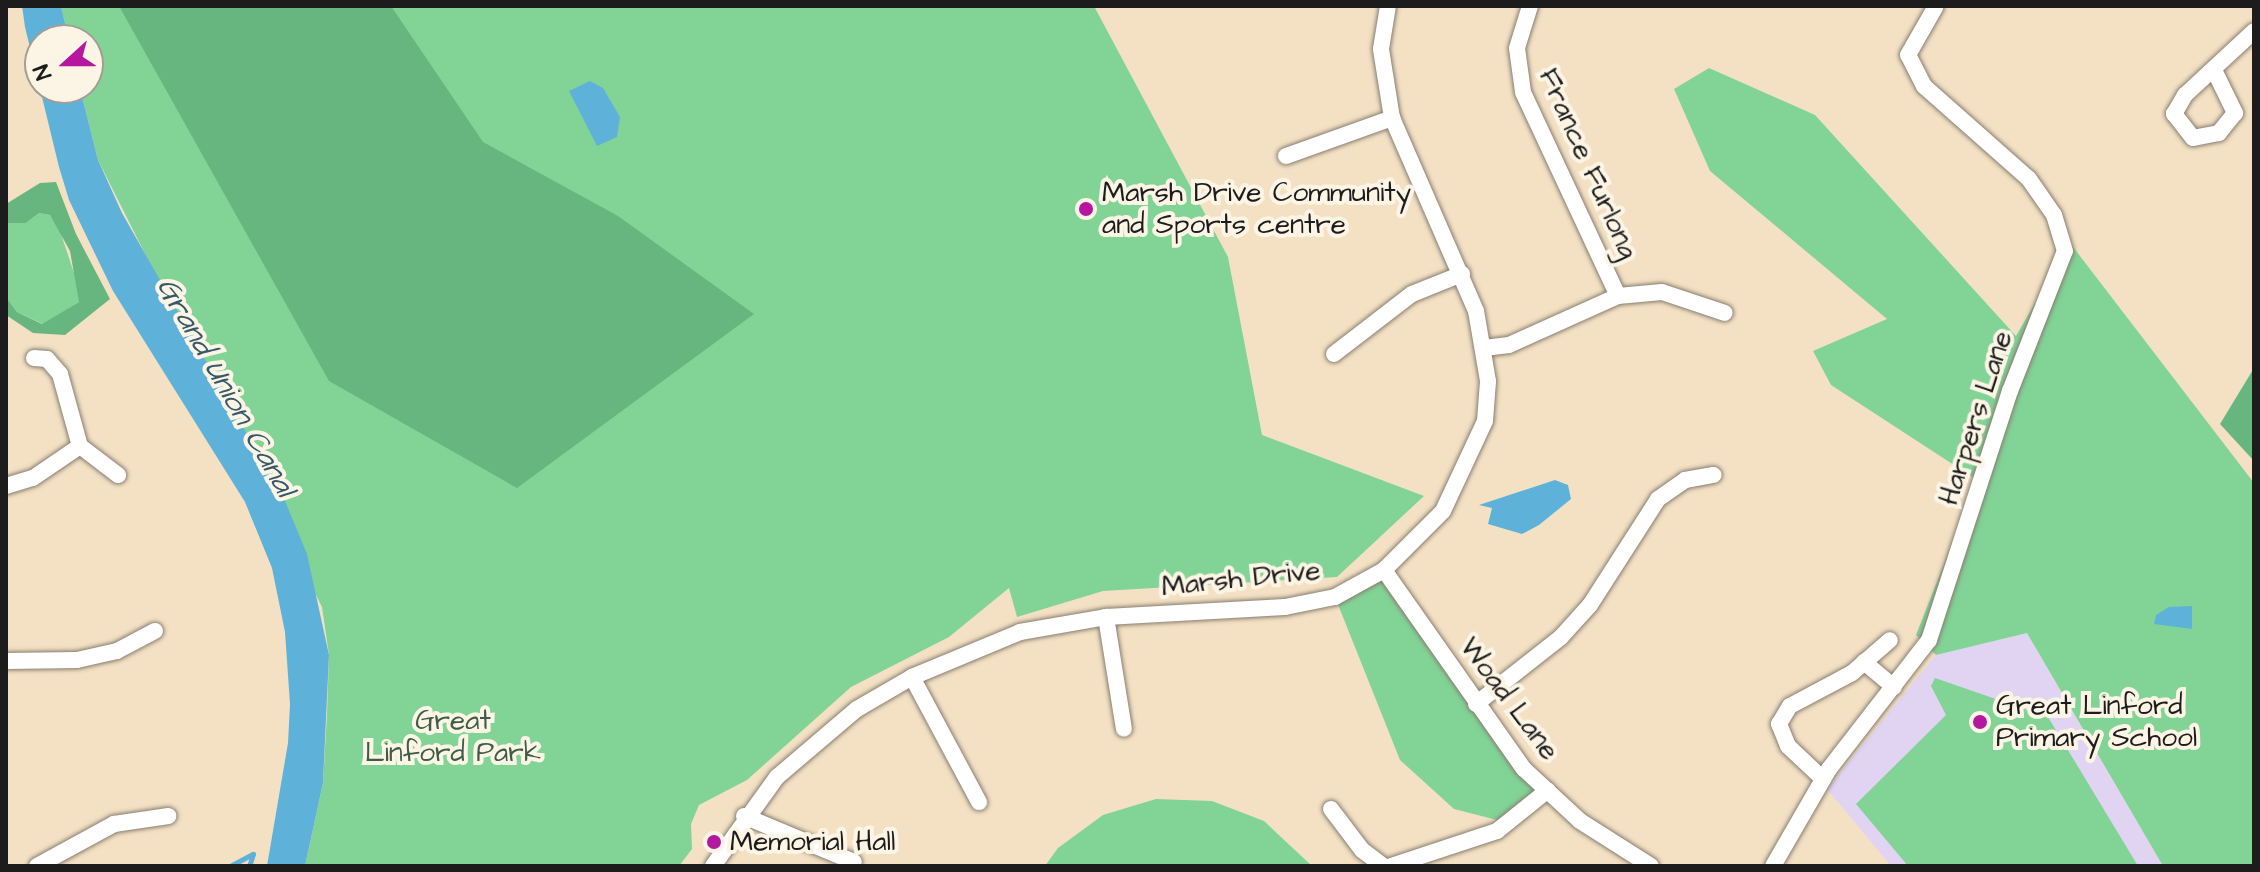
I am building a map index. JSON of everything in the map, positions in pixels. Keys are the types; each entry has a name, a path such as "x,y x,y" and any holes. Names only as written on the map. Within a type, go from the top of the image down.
{"street":[{"name":"France Furlong","path":"1530,6 1517,48 1523,92 1618,296"},
{"name":"Harpers Lane","path":"1773,866 1823,779 1929,640 2010,391 2065,251 2054,215 2029,179 1924,86 1908,55 1936,6"},
{"name":"Marsh Drive","path":"713,866 744,816 820,737 912,677 1020,632 1106,617 1285,607 1335,597 1384,570 1443,511 1468,464 1485,421 1484,348 1462,274 1392,118 1381,49 1385,7"},
{"path":"2215,72 2254,31"},
{"path":"1286,156 1392,118"},
{"path":"1334,354 1412,294 1462,274"},
{"name":"France Furlong","path":"1484,348 1509,345 1618,296 1662,292 1725,313"},
{"path":"34,358 47,359 60,374 80,446 118,475"},
{"path":"6,486 33,478 80,446"},
{"path":"1476,704 1561,637 1590,605 1658,499 1685,480 1714,475"},
{"name":"Woad Lane","path":"1384,570 1524,769 1580,821 1651,866"},
{"path":"1106,617 1124,729"},
{"path":"6,661 77,660 117,651 155,631"},
{"path":"1823,779 1788,746 1779,724 1790,706 1864,662 1890,640"},
{"path":"1864,662 1894,687"},
{"path":"912,677 979,802"},
{"path":"1391,866 1497,831 1548,790"},
{"path":"1331,809 1362,850 1383,866"},
{"path":"37,866 114,824 168,816"},
{"path":"744,816 854,862"},
{"path":"1451,848 1457,866"}],"shaded area":[{"name":"Great Linford Primary School","path":"2027,633 2163,866 1891,866 1827,789 1936,655"}],"green space":[{"name":"Great Linford Park","path":"61,6 1094,6 1228,257 1262,435 1424,496 1337,577 1103,591 1017,617 1009,588 949,637 851,687 747,780 699,805 691,824 692,849 679,866 305,866 323,783 329,655 322,607 98,160 84,104 104,104 104,24 65,24"},
{"path":"119,6 391,6 483,142 618,216 754,314 517,488 329,381"},
{"path":"1709,68 1815,115 2016,336 2070,243 2254,483 2254,866 2163,866 2027,633 1936,655 1916,635 1977,480 1831,385 1813,351 1887,319 1710,171 1674,89"},
{"path":"56,182 76,234 110,299 65,335 33,333 6,315 6,297 17,312 42,324 79,302 70,251 50,215 39,213 26,223 6,223 6,204 40,183"},
{"path":"39,213 50,215 60,231 80,291 79,302 43,324 17,312 6,297 6,223 26,223"},
{"path":"2254,368 2254,461 2220,424"},
{"path":"1384,570 1548,790 1509,823 1454,809 1400,760 1335,597"},
{"name":"Great Linford Primary School","path":"1935,678 2048,717 2138,866 1908,866 1856,804 1946,715 1931,686"},
{"path":"1156,799 1212,801 1264,821 1312,866 1045,866 1058,848 1103,815"}],"water":[{"path":"22,6 61,6 65,24 25,24"},
{"path":"590,81 603,88 620,117 617,137 597,146 569,91"},
{"path":"44,104 84,104 98,160 122,213 285,501 307,554 329,655 323,783 305,866 267,866 288,743 290,704 285,632 272,568 245,502 113,291 69,200"},
{"path":"1555,480 1568,485 1571,499 1539,525 1522,534 1488,524 1492,508 1479,505"},
{"path":"2192,606 2192,629 2154,624 2156,615 2169,607"}],"waterway":[{"path":"230,866 253,854 249,866"}],"place":[{"name":"Marsh Drive Community and Sports centre","path":"1086,209"},
{"name":"Great Linford Primary School","path":"1980,722"},
{"name":"Memorial Hall","path":"714,842"}],"water label":[{"name":"Grand Union Canal","path":"226,387"}]}
